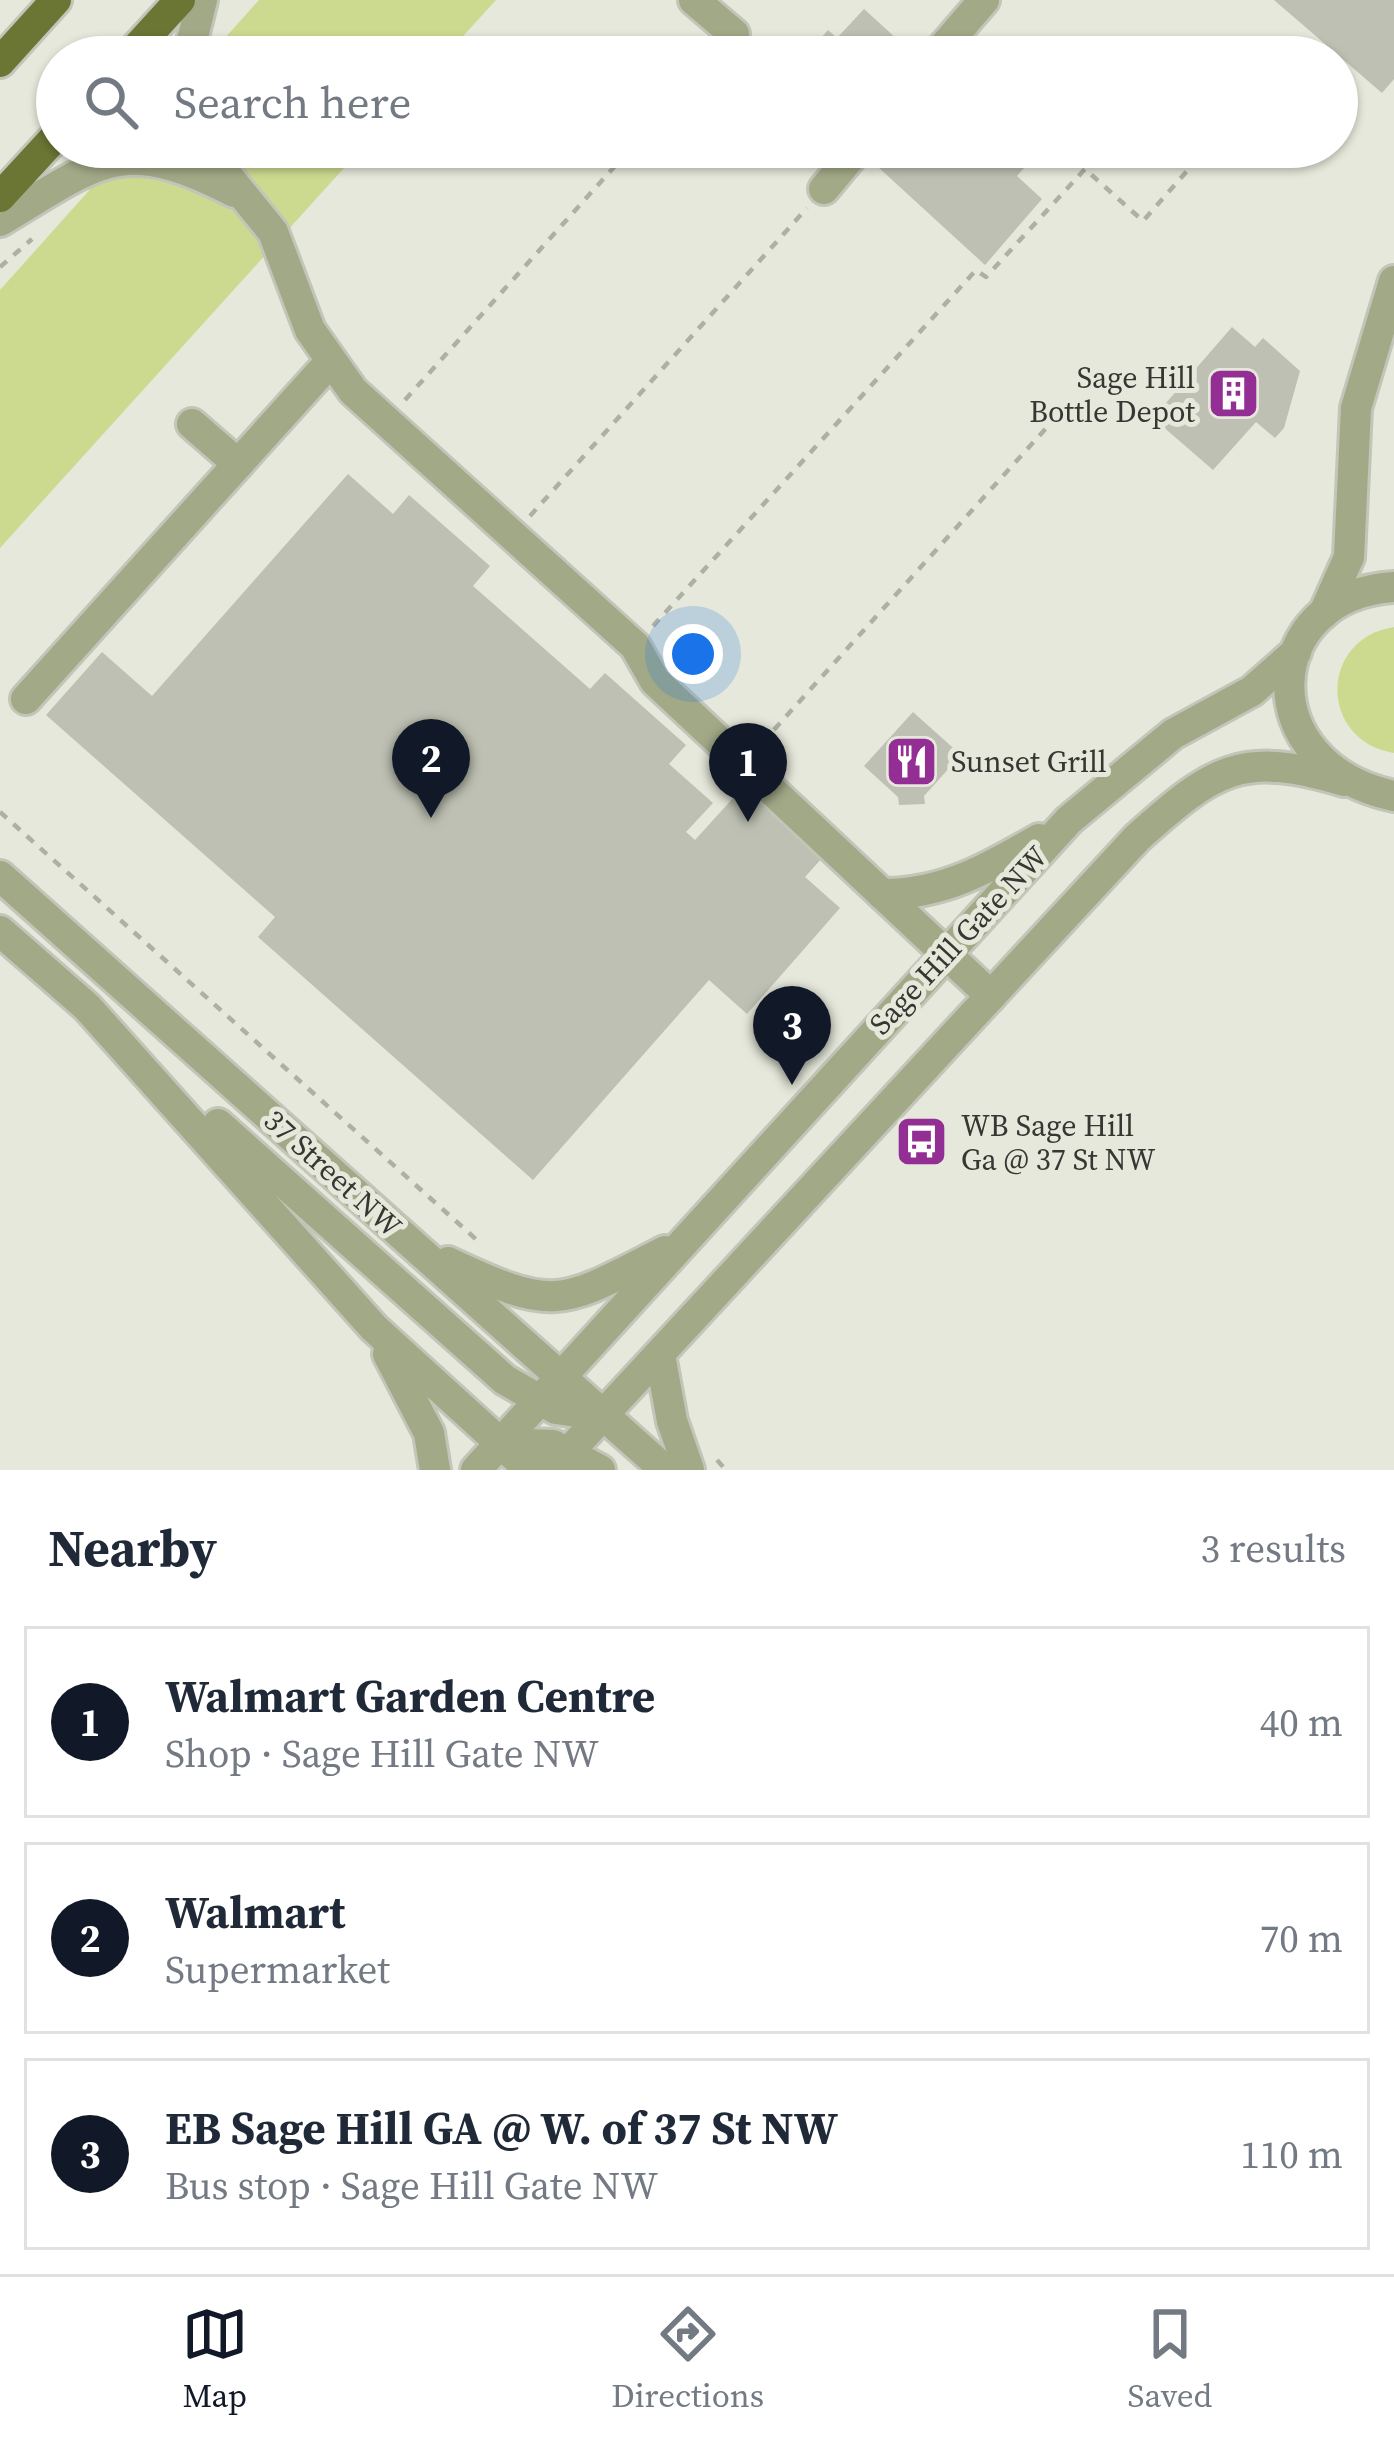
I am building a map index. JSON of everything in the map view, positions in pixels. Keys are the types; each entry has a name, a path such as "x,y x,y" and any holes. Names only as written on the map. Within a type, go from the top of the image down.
{"main road":[{"path":"0,62 56,0"},
{"path":"147,36 180,0"},
{"path":"0,197 36,158"}],"street":[{"path":"193,36 202,0"},
{"path":"694,0 734,34"},
{"path":"953,36 984,0"},
{"path":"0,221 90,168"},
{"path":"188,168 250,201"},
{"path":"222,168 273,232 310,330 353,391 635,646 655,682 991,996"},
{"path":"824,189 842,168"},
{"name":"Sage Hill Gate NW","path":"476,1470 945,951 1070,820 1173,734 1252,691 1296,652 1324,613 1348,557 1356,408 1394,281"},
{"path":"26,699 330,362"},
{"path":"192,424 238,464"},
{"path":"1324,613 1347,597 1394,587"},
{"path":"1296,652 1290,682 1292,712 1302,740 1320,764 1344,781"},
{"name":"Sage Hill Gate NW","path":"560,1462 1137,838 1209,780 1246,766 1286,764 1394,796"},
{"path":"882,894 915,895 972,877 1070,820"},
{"name":"37 Street NW","path":"0,875 665,1470"},
{"name":"37 Street NW","path":"0,931 87,1007 374,1328 530,1470"},
{"path":"87,1007 506,1380 538,1401 604,1416"},
{"path":"416,1246 536,1298 583,1290 682,1242"},
{"path":"374,1328 429,1433 435,1470"},
{"path":"660,1355 672,1421 701,1462"},
{"path":"500,1443 540,1443 560,1462 599,1470"}],"path":[{"path":"398,409 613,168"},
{"path":"649,631 976,270 986,278 1085,169 1143,221 1190,168"},
{"path":"526,521 824,189"},
{"path":"743,764 1067,405"},
{"path":"0,812 494,1256"},
{"path":"701,1462 726,1470"}],"green space":[{"path":"259,0 496,0 463,36 227,36"},
{"path":"109,168 344,168 0,548 0,290"},
{"path":"1394,627 1394,753 1369,745 1352,730 1341,711 1337,690 1351,650 1369,635"}],"building":[{"path":"1274,0 1394,0 1394,79 1382,93 1358,72 1358,36 1316,36"},
{"path":"864,9 894,36 839,36"},
{"path":"879,168 1024,168 1017,176 1042,199 985,265"},
{"name":"Sage Hill Bottle Depot","path":"1232,327 1255,347 1263,338 1300,371 1284,428 1275,438 1256,422 1213,470 1153,418"},
{"path":"348,474 393,514 409,495 490,566 473,586 590,689 605,673 686,745 669,764 713,803 686,832 695,840 744,786 823,857 805,877 840,908 747,1014 709,980 533,1180 258,937 275,917 46,715 102,652 152,696"},
{"name":"Sunset Grill","path":"913,712 961,755 924,796 925,804 899,805 898,797 864,766"}],"place":[{"name":"Sage Hill Bottle Depot","path":"1234,394"},
{"name":"Sunset Grill","path":"912,761"},
{"name":"Walmart","path":"431,818"},
{"name":"Walmart Garden Centre","path":"748,822"},
{"name":"EB Sage Hill GA @ W. of 37 St NW","path":"792,1085"},
{"name":"WB Sage Hill Ga @ 37 St NW","path":"922,1142"}]}
